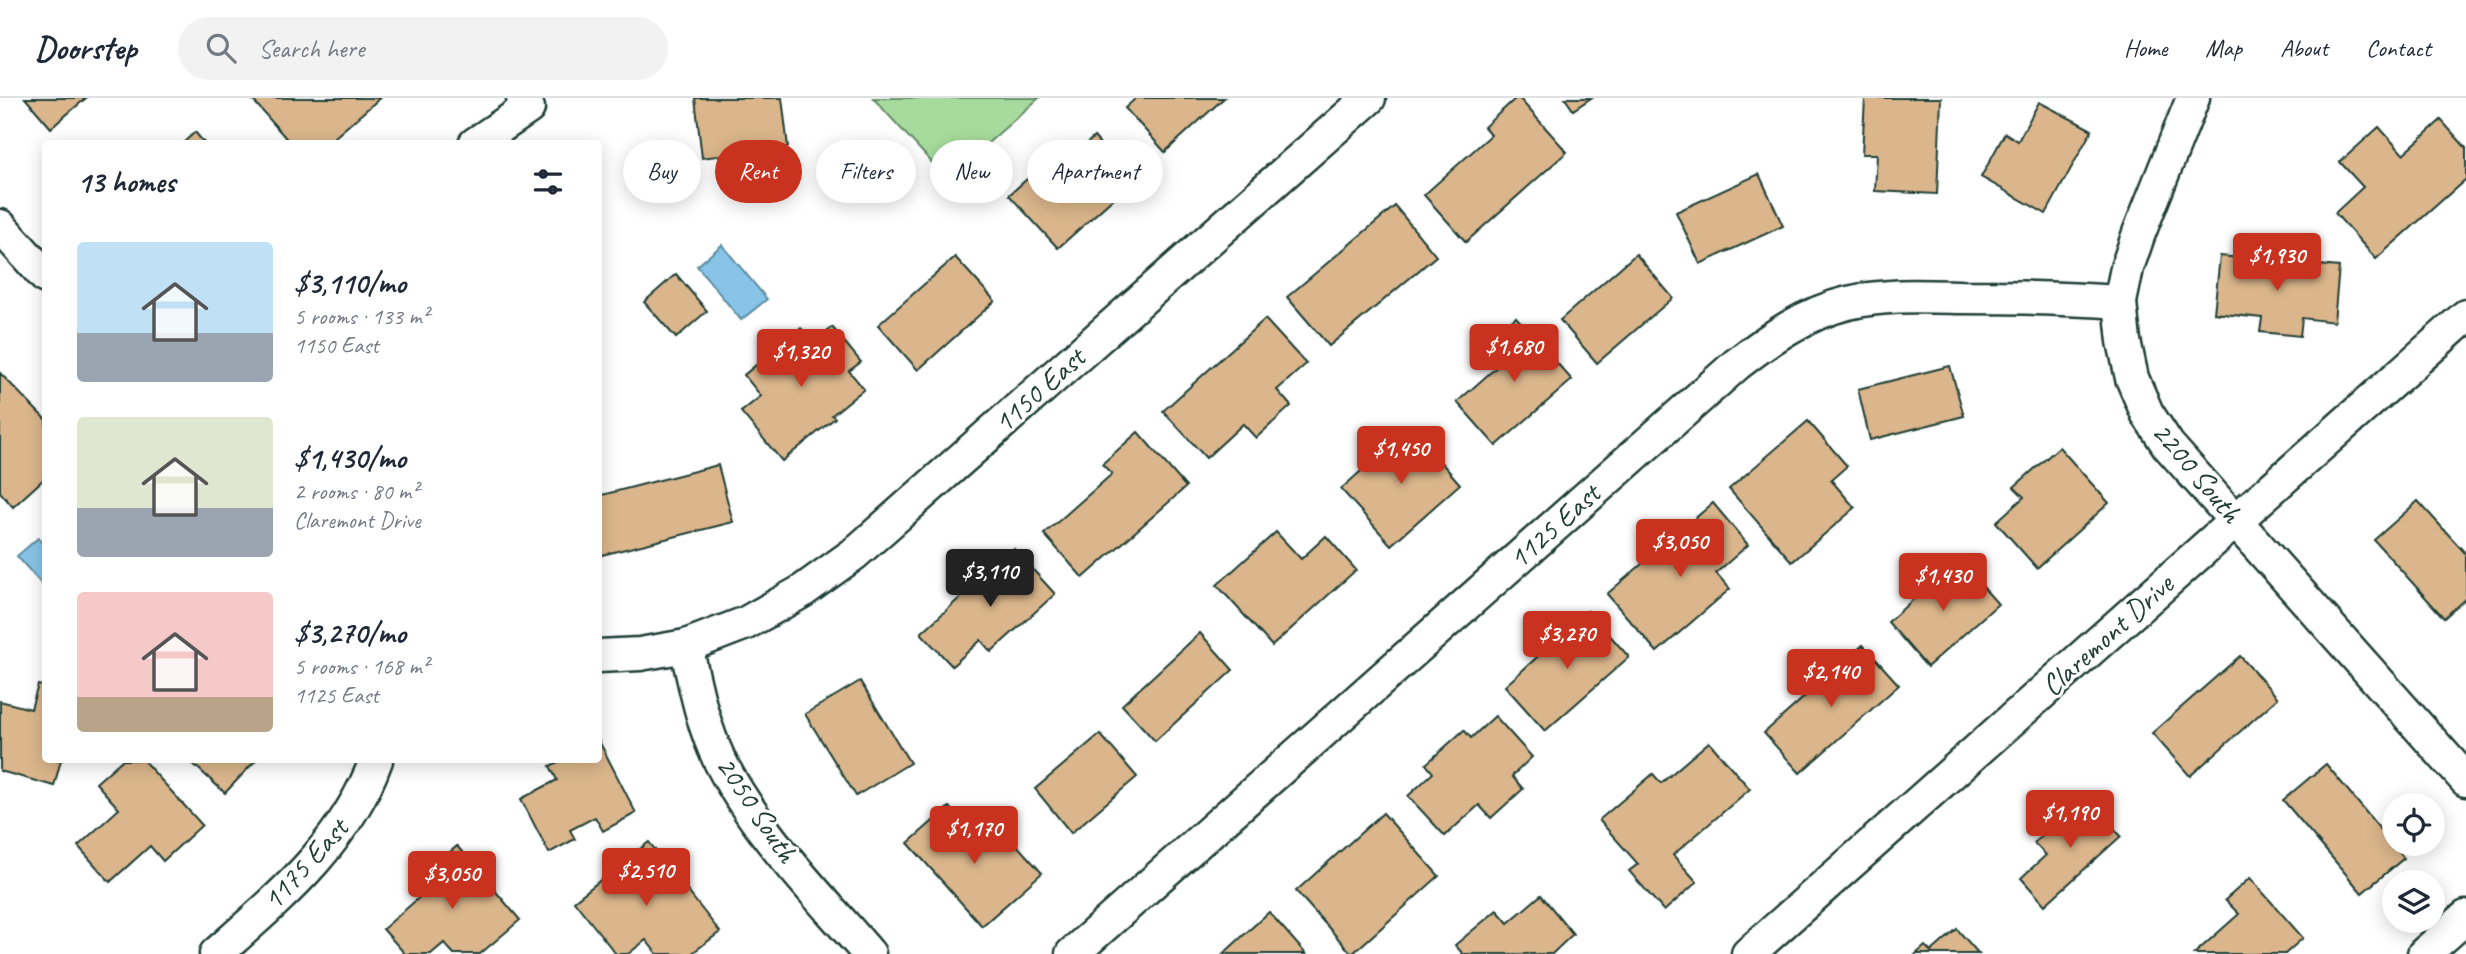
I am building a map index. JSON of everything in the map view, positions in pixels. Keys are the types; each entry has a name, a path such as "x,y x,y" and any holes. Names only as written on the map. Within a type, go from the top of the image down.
{"street":[{"path":"481,140 528,107 523,98"},
{"name":"1150 East","path":"686,646 746,623 802,592 854,554 1369,98"},
{"name":"2200 South","path":"2193,98 2127,268 2120,302 2124,341 2132,378 2147,413 2168,445 2466,780"},
{"path":"0,226 42,273"},
{"name":"1125 East","path":"1072,954 1769,338 1807,317 1847,303 1889,296 2053,298 2120,302"},
{"name":"Claremont Drive","path":"1748,954 2466,316"},
{"path":"602,656 640,654 686,646"},
{"name":"2050 South","path":"686,646 700,706 719,758 743,799 775,844 869,954"},
{"name":"1175 East","path":"216,954 304,874 331,842 356,806 375,763"},
{"path":"2424,954 2466,917"}],"green space":[{"path":"873,98 1039,98 991,140 930,140 930,160 916,145 916,140 911,140"}],"water":[{"path":"722,245 767,299 741,320 697,266"},
{"path":"38,538 42,543 42,585 17,556"}],"building":[{"path":"25,98 86,98 51,128"},
{"path":"251,98 380,98 332,140 288,140"},
{"path":"695,98 782,98 787,140 715,140 715,156 702,158"},
{"path":"1136,98 1224,98 1165,152 1163,140 1154,140 1125,108"},
{"path":"1519,98 1567,152 1466,242 1424,195 1491,135 1484,127"},
{"path":"1565,98 1591,98 1573,110"},
{"path":"1865,98 1941,98 1937,194 1875,191 1877,154 1862,154"},
{"path":"2039,102 2092,130 2046,214 1981,177 2005,133 2018,141"},
{"path":"2441,120 2466,148 2466,179 2376,259 2335,213 2363,187 2340,162 2379,127 2403,154"},
{"path":"195,132 202,140 186,140"},
{"path":"1759,174 1783,226 1700,264 1676,212"},
{"path":"1027,179 1027,203 1108,203 1058,248 1013,199 1013,191"},
{"path":"1395,206 1436,256 1329,346 1287,297"},
{"path":"1636,254 1673,298 1597,363 1560,320"},
{"path":"2220,256 2339,267 2334,322 2302,318 2300,336 2260,332 2262,318 2214,313"},
{"path":"955,257 995,301 918,370 878,325"},
{"path":"676,274 707,311 676,338 644,302"},
{"path":"1516,317 1572,380 1496,446 1457,402 1508,357 1491,339"},
{"path":"1265,319 1306,364 1277,390 1291,406 1256,438 1243,424 1206,458 1163,411"},
{"path":"832,327 861,362 849,371 864,389 832,415 835,418 782,461 741,412 761,396 744,375 801,328 814,342"},
{"path":"1950,366 1964,416 1870,440 1858,389"},
{"path":"0,373 42,416 42,481 13,507 0,492"},
{"path":"1808,421 1847,466 1831,480 1855,508 1792,562 1729,489"},
{"path":"1410,427 1460,484 1391,545 1341,489"},
{"path":"1138,432 1186,487 1083,578 1044,534 1112,474 1102,464"},
{"path":"2059,447 2109,503 2037,568 1996,522 2024,497 2014,487"},
{"path":"718,465 733,522 602,555 602,495"},
{"path":"2418,501 2466,554 2466,598 2444,618 2374,540"},
{"path":"1713,503 1748,545 1716,573 1730,589 1657,652 1607,594"},
{"path":"1276,532 1301,559 1326,536 1356,570 1272,646 1217,585"},
{"path":"1014,549 1055,594 991,652 981,640 952,666 921,633"},
{"path":"1958,559 1998,604 1927,667 1888,622"},
{"path":"1588,611 1629,657 1545,731 1505,686"},
{"path":"1200,633 1233,670 1155,741 1122,705"},
{"path":"1863,645 1899,685 1800,773 1764,733"},
{"path":"2240,656 2278,698 2190,776 2152,733"},
{"path":"860,681 910,763 856,796 805,714"},
{"path":"38,685 42,686 42,763 60,763 54,786 0,771 0,701 31,709"},
{"path":"1495,716 1532,757 1512,776 1523,789 1491,818 1479,805 1445,836 1408,796 1433,773 1426,764 1464,730 1471,738"},
{"path":"1100,734 1137,777 1071,833 1035,789"},
{"path":"1709,742 1750,789 1673,855 1697,882 1664,911 1629,871 1638,864 1599,820 1653,774 1661,783"},
{"path":"602,747 636,813 603,831 595,817 570,830 575,839 549,853 521,799 557,780 550,766 556,763 602,763"},
{"path":"119,763 146,763 202,825 163,861 150,846 110,882 78,846 119,809 96,783"},
{"path":"192,763 253,763 225,793"},
{"path":"2326,764 2382,831 2382,856 2404,858 2390,870 2382,870 2382,876 2362,893 2283,800"},
{"path":"2085,797 2121,836 2045,905 2021,878 2046,855 2034,843"},
{"path":"949,807 987,850 1006,833 1042,873 982,926 908,843"},
{"path":"1383,813 1439,876 1352,954 1296,891"},
{"path":"649,842 720,932 691,954 657,954 646,940 628,954 616,954 574,901"},
{"path":"457,846 520,920 480,954 454,954 444,943 431,954 405,954 383,929 422,895 413,884"},
{"path":"2250,878 2303,938 2285,954 2194,954 2239,914 2225,900"},
{"path":"1541,895 1573,934 1552,954 1463,954 1455,945 1497,910 1508,923"},
{"path":"1269,912 1306,954 1223,954"},
{"path":"1957,929 1979,954 1916,954 1925,946 1931,952"}]}
